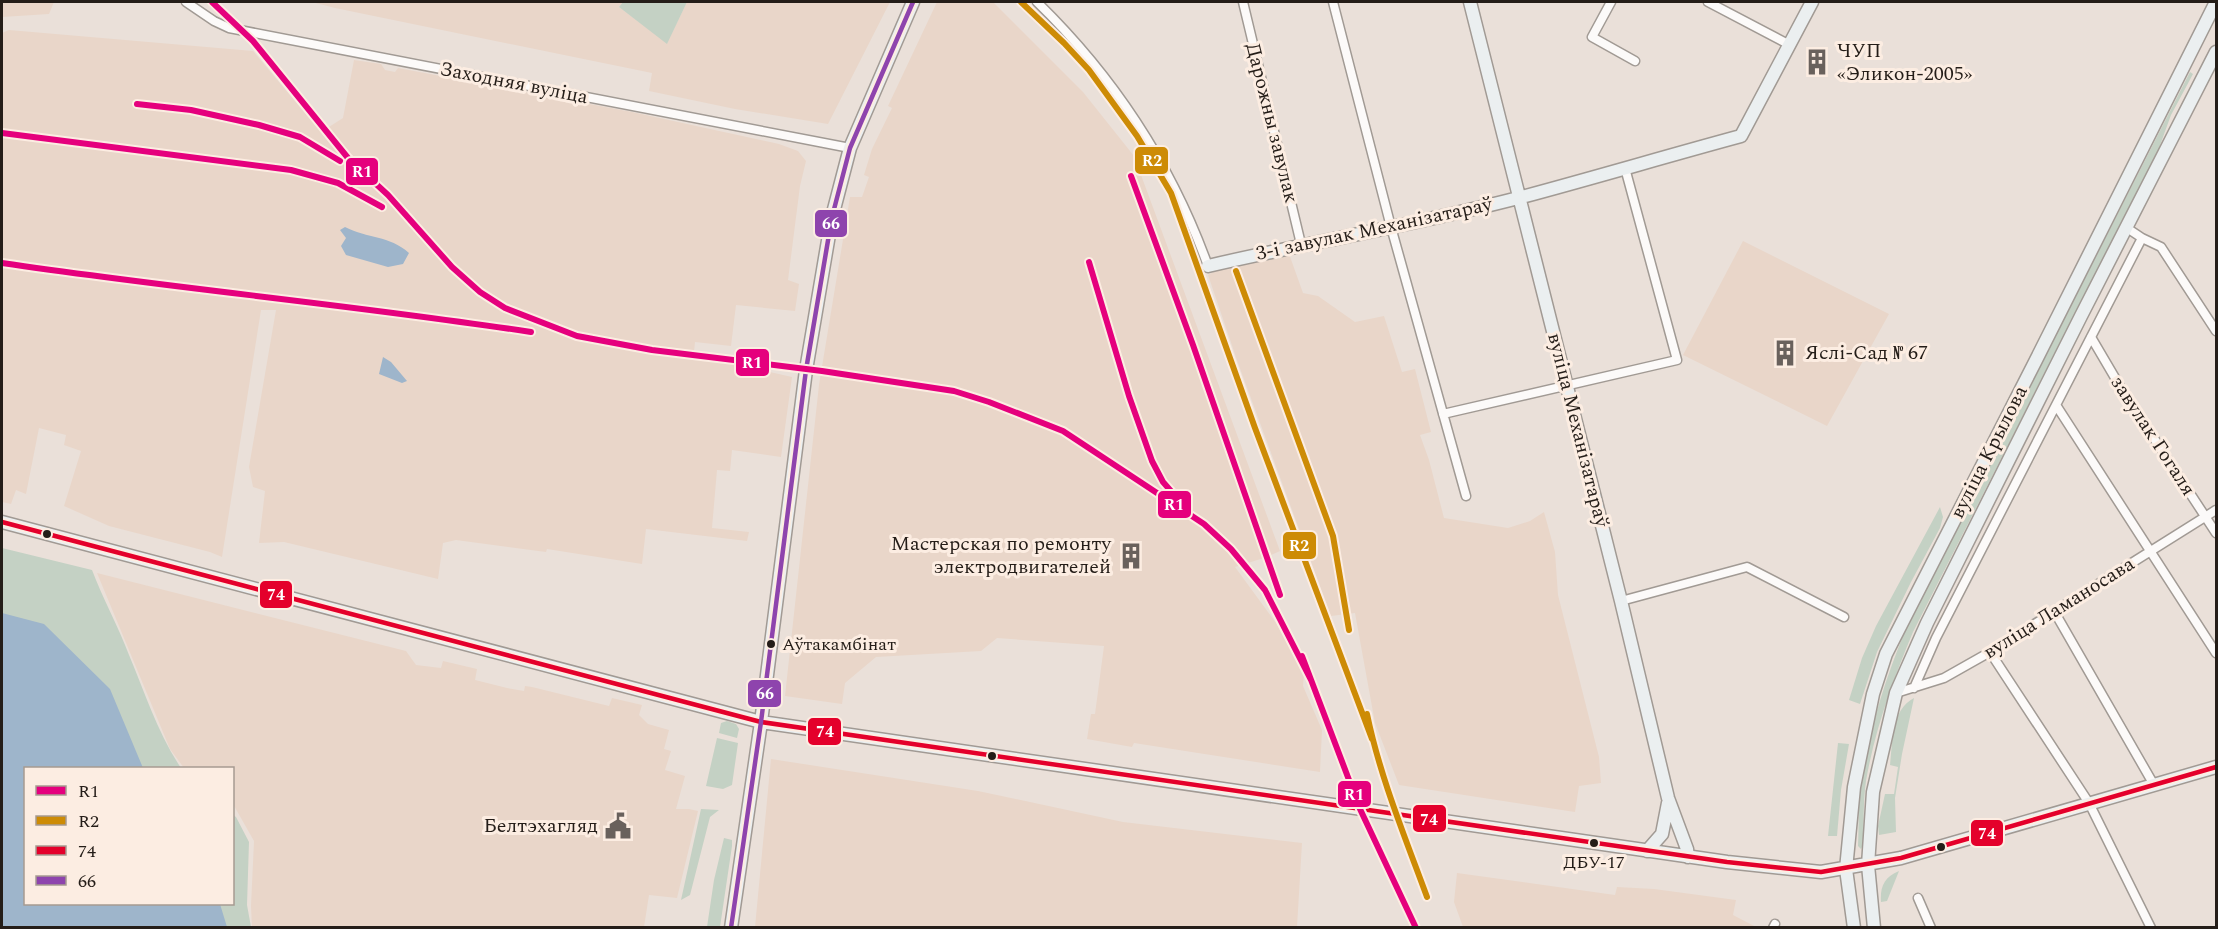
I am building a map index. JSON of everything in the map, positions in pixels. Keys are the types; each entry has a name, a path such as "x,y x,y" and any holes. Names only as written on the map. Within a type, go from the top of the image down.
{"main road":[{"path":"731,927 761,722 806,370 832,217 850,148 913,2"},
{"name":"вуліца Механізатараў","path":"1470,2 1621,601 1668,798 1688,857"},
{"path":"1790,45 1812,2"},
{"name":"вуліца Крылова","path":"1854,927 1846,868 1854,788 1873,694 1886,654 2036,362 2216,2"},
{"name":"3-і завулак Механізатараў","path":"1208,266 1518,198 1741,136 1790,45"},
{"name":"вуліца Крылова","path":"1874,927 1868,865 1873,792 1896,693 1927,623 2217,52"},
{"path":"2187,59 2207,71"},
{"path":"2,522 761,722 1688,857 1821,872 1912,856 2217,767"},
{"path":"1647,851 1662,834 1668,798"}],"street":[{"name":"Заходняя вуліца","path":"186,2 229,28 850,148"},
{"name":"3-і завулак Механізатараў","path":"1037,2 1082,50 1146,135 1176,189 1195,230 1208,266"},
{"name":"Дарожны завулак","path":"1243,2 1301,244"},
{"path":"1333,2 1390,227 1466,496"},
{"path":"1611,2 1592,37 1635,61"},
{"path":"1708,2 1790,45"},
{"path":"1443,414 1677,360 1625,168"},
{"path":"2127,228 2161,247 2217,331"},
{"path":"1914,688 1936,638 2142,238"},
{"name":"завулак Гогаля","path":"2091,337 2121,388 2217,533"},
{"path":"2056,405 2217,653"},
{"name":"вуліца Ламаносава","path":"1896,693 1944,678 1990,652 2217,510"},
{"path":"1621,601 1748,567 1844,617"},
{"path":"2054,611 2154,785"},
{"path":"1990,652 2089,803 2151,927"},
{"path":"1918,897 1931,927"}],"shaded area":[{"path":"2,2 54,2 49,14 2,17"},
{"path":"312,2 623,2 619,7 667,43 687,2 890,2 828,124 735,109 649,91 652,73"},
{"path":"937,2 993,2 1083,92 1134,156 1280,551 1235,567 1276,623 1304,674 1303,686 1322,730 1320,772 1134,743 1132,747 1087,739 1091,714 1095,714 1104,646 997,638 981,651 876,657 845,683 842,704 785,696 819,385 850,197 862,197 869,177 864,175 872,149 892,108 888,106"},
{"path":"9,30 253,51 321,132 343,118 354,60 381,64 385,70 395,72 398,68 632,112 779,144 798,151 806,161 800,186 788,280 799,284 795,311 736,305 731,346 695,342 694,352 655,347 655,354 729,363 792,377 781,457 732,450 730,471 717,470 712,528 749,532 747,541 646,529 642,564 547,549 546,552 456,540 443,543 438,579 284,542 259,543 265,491 253,487 249,467 276,310 261,310 222,557 109,526 64,506 81,451 64,445 66,435 39,428 26,494 16,490 11,504 2,502 2,33"},
{"path":"1743,241 1889,314 1827,426 1683,355"},
{"path":"1288,251 1303,293 1318,296 1355,322 1384,316 1402,372 1415,369 1431,432 1420,435 1444,518 1508,528 1530,521 1544,512 1555,552 1558,595 1599,757 1601,783 1579,786 1575,812 1399,785 1375,723 1355,613 1331,616 1208,275 1224,266"},
{"path":"97,573 406,651 416,665 441,668 443,661 477,669 475,680 507,688 524,691 525,686 532,687 609,706 612,698 642,705 639,715 648,724 669,730 664,749 671,751 665,770 685,776 676,809 698,811 677,898 649,895 644,927 252,927 254,841 234,806 234,767 183,767 170,749"},
{"path":"771,759 978,791 1123,822 1302,843 1297,927 755,927"},
{"path":"1457,873 1615,895 1617,887 1654,889 1736,900 1733,915 1756,927 1463,927 1454,902"}],"green space":[{"path":"623,2 687,2 667,44 619,7"},
{"path":"2190,72 2193,74 2171,115 2159,148 1913,632 1874,743 1866,781 1861,849 1858,846 1859,806 1868,743 1905,631"},
{"path":"1940,507 1943,517 1940,528 1877,652 1860,704 1849,700 1862,658 1876,626"},
{"path":"2,548 92,570 159,727 180,767 24,767 24,905 234,905 234,816 249,842 247,905 251,927 2,928"},
{"path":"1914,698 1895,798 1896,832 1879,835 1878,826 1885,794 1894,794 1898,767 1890,765 1894,727 1901,710"},
{"path":"727,721 736,724 739,729 737,738 719,733 721,723"},
{"path":"717,738 738,743 732,785 723,789 706,786"},
{"path":"1838,743 1849,744 1841,790 1837,836 1828,836"},
{"path":"701,809 719,810 710,817 690,895 681,900"},
{"path":"724,838 732,840 732,846 720,927 707,927 714,880"},
{"path":"1899,871 1887,901 1881,902 1884,883"}],"water":[{"path":"345,227 394,243 409,253 403,264 388,267 346,255 341,246 346,238 340,230"},
{"path":"383,357 391,362 407,381 402,383 379,374"},
{"path":"2,613 44,624 110,689 143,767 24,767 24,905 220,905 227,927 2,927"}],"transit line":[{"name":"R1","path":"212,2 253,41 348,158 388,195 452,267 480,292 505,308 577,336 652,350 822,371 954,391 1063,431 1204,524 1231,549 1265,590 1311,680"},
{"name":"66","path":"731,928 761,722 806,370 832,217 850,148 913,2"},
{"name":"R2","path":"1021,2 1089,70 1137,136 1171,193 1255,428 1372,739"},
{"name":"R1","path":"137,104 191,110 259,125 300,137 340,161"},
{"name":"R1","path":"2,133 291,170 338,183 382,207"},
{"name":"R1","path":"1131,176 1280,595"},
{"name":"R1","path":"1089,262 1129,396 1152,461 1163,482 1178,499"},
{"name":"R1","path":"2,263 531,332"},
{"name":"R2","path":"1236,271 1333,536 1349,630"},
{"name":"74","path":"2,522 761,722 1727,862 1821,872 1901,858 2216,767"},
{"name":"R1","path":"1302,656 1360,809 1416,928"},
{"name":"R2","path":"1367,714 1386,784 1427,897"}],"place":[{"name":"ЧУП «Эликон-2005»","path":"1817,62"},
{"name":"Яслі-Сад № 67","path":"1785,353"},
{"name":"Мастерская по ремонту электродвигателей","path":"1131,556"},
{"name":"Аўтакамбінат","path":"771,644"},
{"name":"Белтэхагляд","path":"618,826"},
{"name":"ДБУ-17","path":"1594,843"}]}
